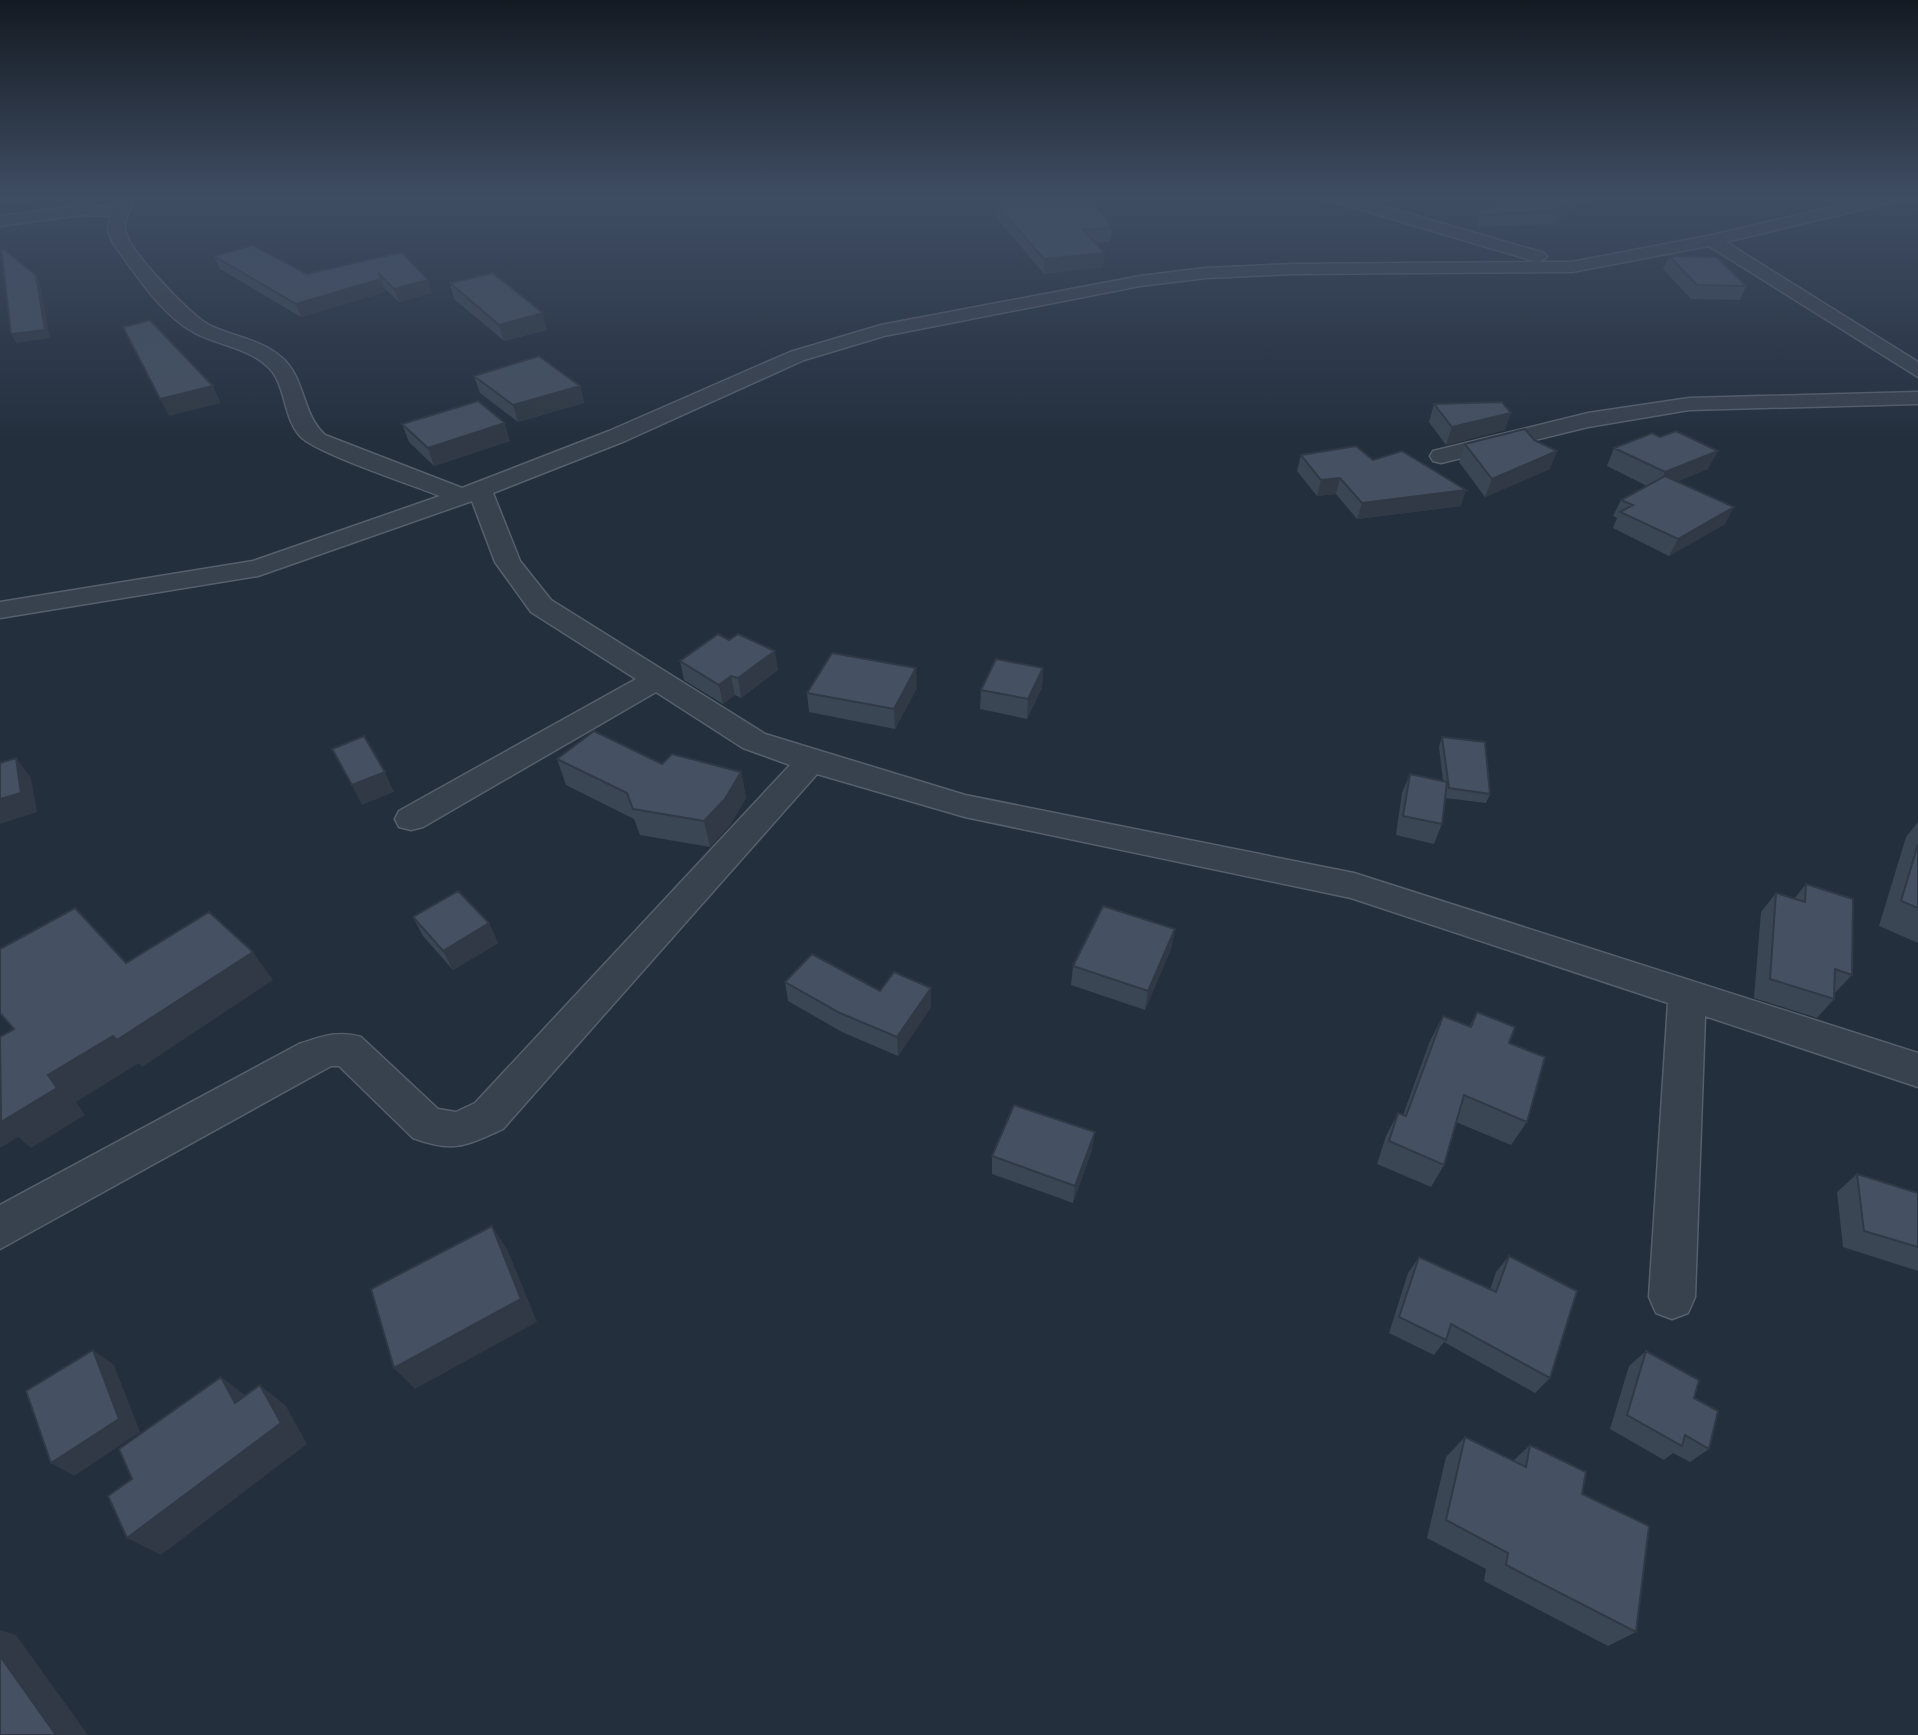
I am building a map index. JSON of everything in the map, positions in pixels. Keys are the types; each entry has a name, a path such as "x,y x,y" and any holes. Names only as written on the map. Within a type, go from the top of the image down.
{"street":[{"path":"150,277 188,320 214,335 250,347 268,357 282,371 302,428 317,440 471,493 508,562 541,606 754,741 965,806 1354,886 1918,1070"},
{"path":"0,610 258,568 471,493 617,436 797,356 881,331 1173,277"},
{"path":"1770,277 1918,371"},
{"path":"1441,456 1588,420 1689,404 1807,398 1918,398"},
{"path":"411,819 657,679"},
{"path":"0,1228 313,1056 330,1050 347,1049 427,1125 458,1130 489,1116 811,761"},
{"path":"1672,1297 1687,995"}],"building":[{"path":"4,277 36,277 45,330 11,334"},
{"path":"250,277 380,277 381,279 296,304"},
{"path":"382,277 425,277 428,280 394,289"},
{"path":"476,277 498,277 543,313 499,325 450,283"},
{"path":"1689,277 1737,277 1746,286 1697,285"},
{"path":"150,320 213,386 160,399 123,327"},
{"path":"539,356 580,386 513,405 474,376"},
{"path":"478,401 505,423 428,448 402,424"},
{"path":"1502,402 1511,413 1452,427 1434,404"},
{"path":"1525,429 1534,440 1557,451 1492,479 1465,444"},
{"path":"1676,431 1718,451 1665,472 1614,448 1652,433 1660,437"},
{"path":"1356,446 1373,460 1402,451 1466,490 1362,503 1340,478 1321,480 1301,455"},
{"path":"1665,476 1734,507 1678,539 1620,512 1633,505 1621,500"},
{"path":"718,634 729,640 738,634 775,651 738,678 731,676 719,685 680,661"},
{"path":"832,653 916,668 894,709 807,693"},
{"path":"996,659 1043,668 1028,699 981,690"},
{"path":"594,731 662,764 672,754 741,772 725,799 704,821 633,809 627,793 557,759"},
{"path":"364,736 385,772 352,785 332,749"},
{"path":"1442,737 1485,742 1490,794 1449,788"},
{"path":"16,758 21,793 0,799 0,763"},
{"path":"1410,774 1447,782 1442,824 1403,816"},
{"path":"1918,844 1918,908 1901,901"},
{"path":"1806,884 1853,899 1852,975 1835,969 1834,999 1770,979 1776,893 1805,902"},
{"path":"458,891 489,923 443,951 413,917"},
{"path":"1103,906 1175,929 1148,991 1073,966"},
{"path":"75,908 126,963 209,912 253,952 117,1040 113,1036 48,1075 57,1088 1,1122 0,1037 14,1029 0,1013 0,949"},
{"path":"812,954 880,991 894,972 931,988 897,1037 840,1013 785,982"},
{"path":"1477,1012 1515,1027 1509,1043 1545,1057 1527,1122 1464,1095 1444,1165 1389,1141 1398,1113 1406,1116 1443,1016 1471,1027"},
{"path":"1014,1105 1095,1132 1075,1186 992,1156"},
{"path":"1857,1174 1918,1193 1918,1247 1864,1231"},
{"path":"492,1226 521,1299 394,1368 371,1289"},
{"path":"1509,1256 1577,1291 1550,1378 1451,1324 1446,1340 1399,1317 1419,1257 1496,1292"},
{"path":"93,1350 119,1419 51,1463 26,1391"},
{"path":"1646,1351 1699,1380 1694,1398 1718,1411 1709,1449 1685,1435 1682,1446 1627,1415"},
{"path":"221,1377 235,1403 260,1385 281,1423 127,1538 108,1496 132,1479 119,1449"},
{"path":"1465,1437 1526,1467 1530,1445 1586,1472 1582,1494 1649,1526 1636,1632 1506,1565 1508,1553 1446,1520"},
{"path":"0,1656 56,1735 0,1735"}]}
